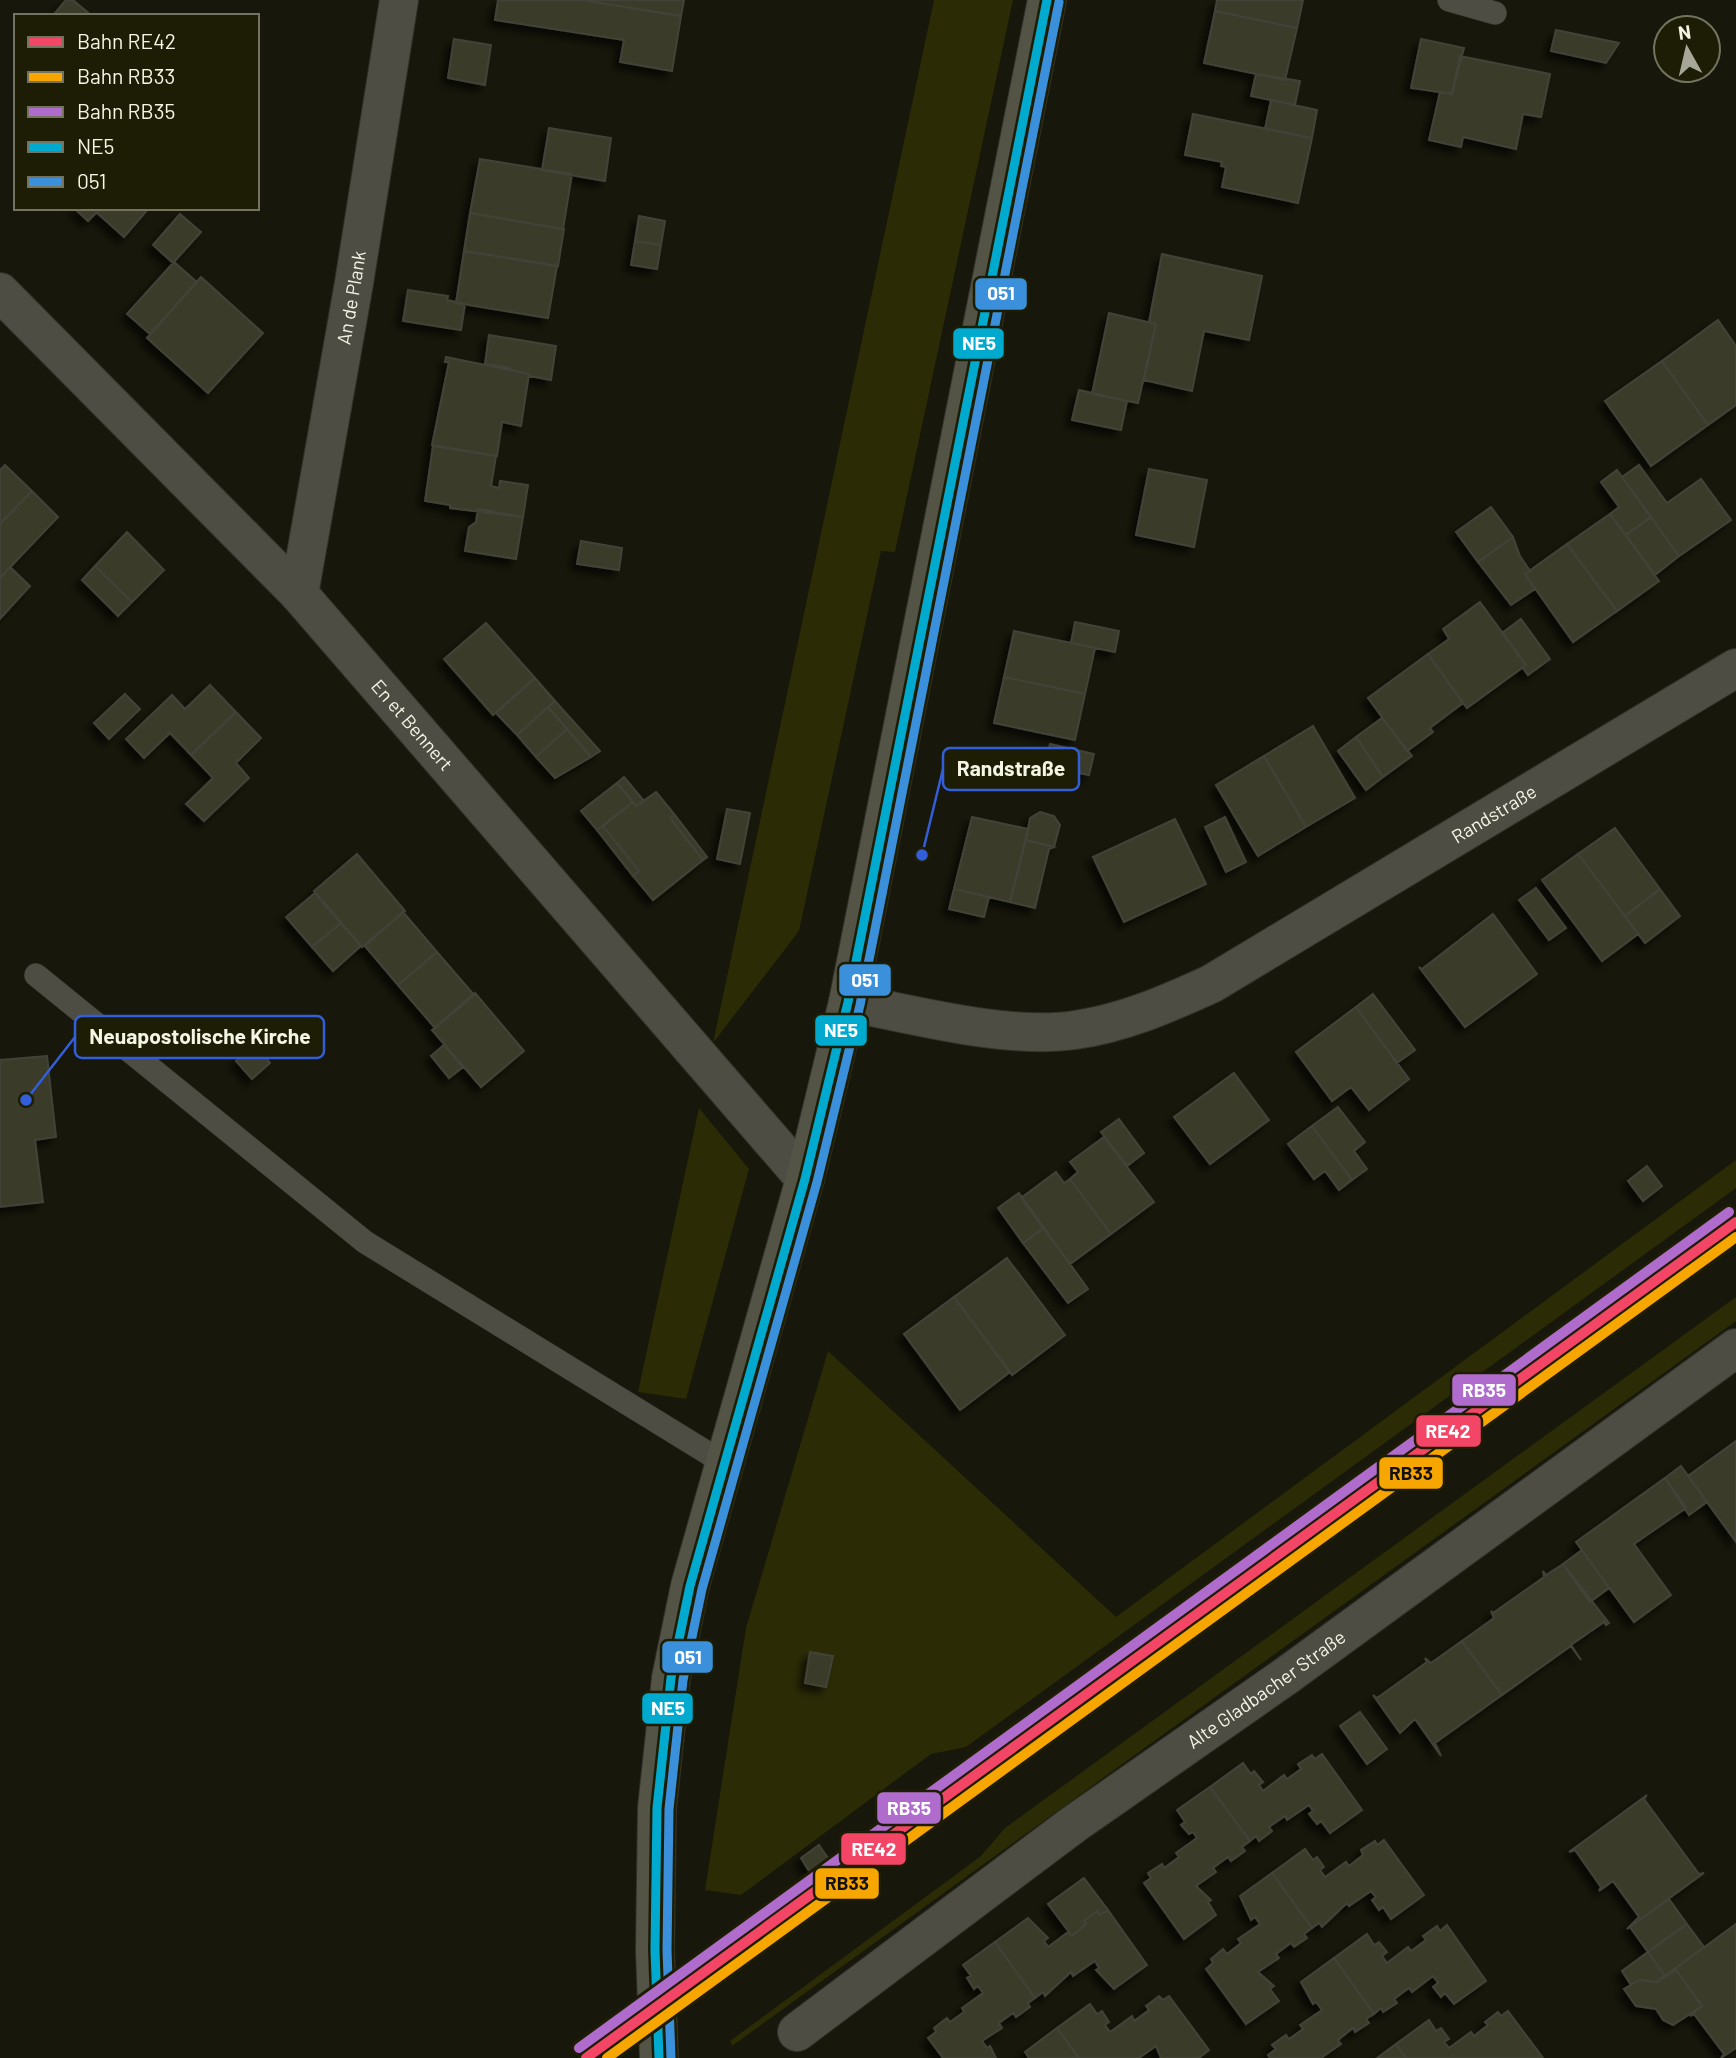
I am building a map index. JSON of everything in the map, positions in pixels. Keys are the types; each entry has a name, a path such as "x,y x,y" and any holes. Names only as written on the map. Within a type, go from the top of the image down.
{"street":[{"name":"An de Plank","path":"299,594 354,283 399,0"},
{"path":"659,2058 655,1950 660,1782 671,1678 690,1586 805,1180 848,1002 1048,0"},
{"name":"En et Bennert","path":"0,292 299,594 805,1180"},
{"name":"Randstraße","path":"848,1002 997,1030 1074,1031 1144,1014 1211,984 1736,668"},
{"name":"Alte Gladbacher Straße","path":"797,2032 1074,1824 1286,1676 1736,1348"}],"lane":[{"path":"1449,0 1495,13"},
{"path":"36,975 365,1242 724,1462"}],"shaded area":[{"path":"934,0 1013,0 895,552 881,551 799,931 713,1043"},
{"path":"699,1108 749,1169 686,1399 638,1392"},
{"path":"1736,1160 1736,1188 966,1747 931,1754 741,1895 705,1890 746,1628 828,1351 1116,1617"},
{"path":"1736,1297 1736,1321 732,2046 730,2041 981,1856 1005,1828"}],"building":[{"path":"66,0 73,0 90,14 56,14"},
{"path":"498,0 582,0 681,16 672,71 620,62 624,40 495,20"},
{"path":"582,0 684,0 681,16"},
{"path":"1217,0 1303,0 1297,28 1215,11"},
{"path":"1215,11 1297,28 1285,80 1204,63"},
{"path":"1556,30 1619,43 1606,63 1551,51"},
{"path":"454,39 491,45 485,85 448,78"},
{"path":"1421,39 1464,48 1452,94 1411,88"},
{"path":"1460,56 1550,74 1541,117 1523,114 1516,149 1463,137 1461,147 1429,140 1440,92 1452,94"},
{"path":"1256,74 1300,81 1295,105 1251,96"},
{"path":"1271,100 1317,110 1312,138 1265,129"},
{"path":"1193,114 1312,138 1298,203 1222,187 1226,167 1221,166 1222,162 1185,155"},
{"path":"549,128 611,138 605,181 542,170"},
{"path":"480,159 572,174 563,229 470,213"},
{"path":"76,210 99,210 88,221"},
{"path":"99,210 147,210 124,237 97,213"},
{"path":"470,213 564,229 558,266 464,251"},
{"path":"180,214 201,232 173,263 153,245"},
{"path":"639,216 665,221 661,245 635,241"},
{"path":"635,241 661,245 657,269 631,265"},
{"path":"464,251 557,266 548,318 456,303"},
{"path":"1162,254 1262,276 1249,340 1204,331 1192,391 1144,380 1156,324 1149,322"},
{"path":"174,262 197,282 150,334 127,314"},
{"path":"201,277 263,333 208,393 147,338"},
{"path":"408,290 448,296 447,300 465,304 461,330 403,321"},
{"path":"1109,313 1156,324 1138,403 1092,394"},
{"path":"1718,320 1736,346 1736,405 1708,425 1662,361"},
{"path":"489,335 556,346 551,380 529,376 510,370 511,368 485,364"},
{"path":"446,357 529,374 521,426 502,422 497,456 432,445 449,362 445,362"},
{"path":"1662,361 1708,425 1651,466 1605,401"},
{"path":"1079,390 1127,401 1121,430 1072,420"},
{"path":"433,446 496,456 491,486 499,488 500,481 528,485 523,517 450,508 450,505 425,501"},
{"path":"5,465 32,491 0,524 0,470"},
{"path":"1639,465 1667,503 1701,479 1731,520 1679,556 1622,477"},
{"path":"1149,469 1207,480 1194,547 1136,535"},
{"path":"1617,470 1651,517 1626,535 1610,514 1619,507 1601,482"},
{"path":"32,491 58,517 0,578 0,524"},
{"path":"1491,507 1513,537 1478,562 1456,532"},
{"path":"478,509 523,517 516,559 465,551 469,527 476,522"},
{"path":"1610,514 1659,581 1617,611 1567,544"},
{"path":"1651,517 1679,556 1655,575 1626,535"},
{"path":"127,532 164,570 132,602 95,566"},
{"path":"1513,537 1520,556 1530,571 1525,574 1535,589 1511,605 1478,562"},
{"path":"581,541 622,548 619,570 577,564"},
{"path":"1567,544 1617,611 1573,642 1525,574"},
{"path":"95,566 132,602 118,616 82,580"},
{"path":"10,567 30,586 0,619 0,578"},
{"path":"1480,602 1526,665 1467,708 1428,654 1449,639 1443,629"},
{"path":"1521,619 1550,659 1528,675 1523,668 1526,665 1502,633"},
{"path":"1075,622 1119,631 1115,652 1071,643"},
{"path":"486,623 535,678 493,715 444,659"},
{"path":"1014,631 1095,648 1085,694 1004,677"},
{"path":"1428,654 1463,703 1430,728 1433,732 1407,751 1368,698"},
{"path":"1004,677 1085,694 1075,740 994,723"},
{"path":"535,678 555,701 517,735 496,713"},
{"path":"210,685 236,712 191,755 170,733 144,758 126,739 172,695 185,709"},
{"path":"125,694 140,709 109,739 94,723"},
{"path":"555,701 600,751 591,757 548,707"},
{"path":"548,707 567,729 536,757 517,735"},
{"path":"236,712 261,738 236,763 249,778 204,821 186,804 213,778 191,755"},
{"path":"1382,718 1412,756 1383,777 1356,737"},
{"path":"1313,726 1355,798 1306,827 1264,756"},
{"path":"567,729 591,757 555,778 536,757"},
{"path":"1356,737 1383,777 1366,790 1338,751"},
{"path":"1050,744 1094,754 1089,775 1045,766"},
{"path":"1264,756 1306,827 1258,856 1216,785"},
{"path":"624,777 644,801 636,806 617,783"},
{"path":"617,783 633,802 597,830 581,811"},
{"path":"656,792 675,815 670,818 703,860 653,900 633,876 639,871 603,826 633,802 636,806"},
{"path":"727,809 750,813 740,864 717,859"},
{"path":"1040,812 1054,816 1060,825 1054,847 1026,840 1030,818"},
{"path":"675,815 707,857 703,860 670,818"},
{"path":"972,817 1028,829 1010,902 954,889"},
{"path":"1225,817 1246,862 1226,872 1205,827"},
{"path":"1175,819 1206,884 1124,922 1093,857"},
{"path":"603,826 639,871 633,876 597,830"},
{"path":"1615,828 1660,889 1625,916 1578,854"},
{"path":"1026,840 1054,847 1049,849 1035,908 1010,902"},
{"path":"357,854 405,911 362,947 314,891"},
{"path":"1578,854 1638,934 1602,961 1542,880"},
{"path":"1536,888 1566,928 1549,940 1519,900"},
{"path":"954,889 989,897 984,917 949,909"},
{"path":"1660,889 1680,916 1645,943 1625,916"},
{"path":"315,893 341,923 312,947 286,917"},
{"path":"403,912 437,952 398,985 365,946"},
{"path":"1493,914 1537,974 1465,1027 1419,967 1422,969"},
{"path":"341,923 361,946 333,971 312,947"},
{"path":"437,952 474,995 435,1028 398,985"},
{"path":"475,993 524,1051 481,1087 432,1030"},
{"path":"1373,994 1415,1050 1397,1063 1356,1007"},
{"path":"1356,1007 1409,1079 1369,1110 1351,1087 1332,1101 1296,1052"},
{"path":"254,1044 270,1063 252,1079 236,1061"},
{"path":"444,1045 463,1067 449,1078 431,1056"},
{"path":"47,1056 56,1137 35,1140 43,1202 0,1207 0,1060"},
{"path":"1234,1073 1269,1120 1210,1164 1174,1117"},
{"path":"1338,1107 1365,1142 1354,1151 1367,1169 1352,1180 1312,1126"},
{"path":"1119,1119 1144,1153 1127,1166 1101,1132"},
{"path":"1312,1126 1352,1180 1339,1190 1325,1171 1314,1179 1288,1144"},
{"path":"1104,1137 1154,1202 1111,1234 1070,1179 1078,1172 1070,1162"},
{"path":"1647,1166 1662,1186 1643,1201 1628,1181"},
{"path":"1056,1172 1064,1183 1070,1179 1111,1234 1070,1264 1021,1198"},
{"path":"1019,1193 1044,1228 1023,1243 998,1208"},
{"path":"1044,1228 1088,1289 1068,1303 1023,1243"},
{"path":"1007,1258 1065,1335 1012,1375 954,1297"},
{"path":"954,1297 1010,1372 960,1410 904,1334"},
{"path":"1736,1441 1736,1542 1688,1476"},
{"path":"1681,1466 1707,1502 1689,1515 1665,1478"},
{"path":"1665,1478 1686,1508 1634,1544 1671,1595 1634,1622 1576,1542"},
{"path":"1582,1550 1609,1588 1590,1602 1563,1564"},
{"path":"1563,1564 1609,1623 1606,1625 1604,1622 1571,1645 1581,1660 1571,1646 1502,1695 1462,1641 1494,1618 1491,1611 1493,1613 1544,1577 1543,1571 1546,1575"},
{"path":"1462,1641 1502,1695 1435,1743 1441,1756 1415,1719 1400,1733 1373,1695 1377,1698 1427,1662 1425,1658 1431,1663"},
{"path":"810,1652 833,1656 826,1687 805,1683"},
{"path":"1360,1712 1387,1749 1367,1764 1340,1726"},
{"path":"1322,1754 1362,1810 1330,1833 1321,1821 1317,1824 1309,1814 1313,1811 1309,1805 1287,1820 1285,1816 1269,1827 1272,1831 1259,1841 1256,1836 1250,1841 1210,1787 1243,1763 1251,1774 1254,1771 1263,1782 1259,1785 1263,1791 1284,1775 1287,1779 1301,1769 1298,1764 1312,1755 1315,1759"},
{"path":"1210,1787 1250,1841 1242,1847 1245,1851 1231,1861 1228,1857 1213,1868 1216,1872 1196,1886 1211,1900 1208,1902 1216,1915 1184,1939 1144,1883 1151,1878 1148,1873 1162,1864 1164,1868 1179,1857 1176,1853 1197,1838 1193,1832 1189,1834 1181,1825 1185,1822 1177,1810"},
{"path":"1647,1795 1644,1799 1699,1874 1704,1873 1627,1929 1639,1917 1613,1881 1599,1891 1601,1887 1575,1850 1569,1852"},
{"path":"1384,1840 1424,1895 1391,1919 1383,1907 1379,1910 1372,1900 1376,1897 1371,1891 1349,1906 1347,1903 1322,1927 1319,1923 1312,1928 1272,1873 1305,1849 1313,1860 1317,1857 1324,1867 1320,1870 1325,1877 1346,1862 1349,1866 1363,1855 1361,1850 1375,1841 1377,1845"},
{"path":"819,1845 828,1858 809,1871 801,1858"},
{"path":"1272,1873 1312,1928 1304,1934 1307,1938 1294,1947 1291,1943 1276,1954 1279,1958 1258,1972 1274,1986 1270,1989 1279,2001 1246,2024 1206,1969 1213,1963 1211,1959 1223,1949 1227,1954 1241,1943 1238,1939 1260,1924 1255,1917 1251,1920 1240,1896"},
{"path":"1084,1878 1108,1910 1100,1915 1097,1911 1084,1921 1086,1924 1072,1936 1048,1904"},
{"path":"1669,1899 1687,1924 1648,1952 1630,1927"},
{"path":"1108,1910 1147,1965 1114,1989 1096,1970 1099,1968 1095,1961 1073,1976 1071,1972 1045,1996 1043,1992 1035,1998 995,1942 1028,1918 1048,1938 1044,1941 1048,1947 1068,1932 1072,1936 1086,1924 1084,1921 1097,1911 1100,1915"},
{"path":"1687,1924 1704,1947 1665,1976 1648,1952"},
{"path":"1736,1924 1736,2048 1721,2058 1724,2054 1694,2014 1690,2016 1702,2006 1676,1970 1662,1978"},
{"path":"1447,1925 1486,1981 1454,2004 1445,1993 1441,1997 1433,1987 1438,1983 1433,1976 1412,1992 1409,1988 1394,1999 1397,2003 1383,2012 1381,2008 1374,2014 1334,1958 1367,1934 1374,1945 1379,1942 1387,1952 1382,1956 1387,1963 1408,1947 1411,1951 1426,1940 1423,1936 1437,1926 1440,1931"},
{"path":"995,1942 1035,1998 1028,2003 1030,2007 1016,2017 1013,2013 999,2023 1002,2028 982,2041 987,2048 990,2046 996,2058 943,2058 928,2038 936,2032 934,2028 947,2018 950,2022 964,2012 962,2008 983,1993 978,1986 974,1989 967,1978 971,1976 963,1965"},
{"path":"1648,1952 1665,1976 1657,1982 1639,1980 1631,1985 1622,1971"},
{"path":"1334,1958 1374,2014 1366,2019 1369,2023 1355,2032 1353,2028 1338,2040 1341,2044 1321,2058 1270,2058 1268,2055 1276,2049 1272,2045 1286,2035 1289,2039 1303,2029 1300,2025 1322,2010 1316,2002 1313,2004 1301,1982"},
{"path":"1676,1970 1702,2006 1673,2025 1663,2020 1656,2009 1636,2006 1624,1989 1639,1980 1657,1982"},
{"path":"1159,1996 1163,2000 1169,1996 1209,2050 1199,2058 1161,2058 1156,2046 1139,2058 1079,2058 1057,2028 1090,2004 1097,2014 1102,2011 1109,2022 1105,2025 1110,2032 1132,2016 1134,2021 1149,2010 1146,2006"},
{"path":"1508,2011 1543,2058 1406,2058 1396,2044 1429,2020 1436,2031 1441,2028 1449,2039 1444,2042 1449,2048 1471,2032 1474,2036 1488,2025 1485,2022 1498,2012 1501,2016"},
{"path":"1057,2028 1079,2058 1029,2058 1025,2052"},
{"path":"1396,2044 1406,2058 1377,2058"}],"rail line":[{"name":"RB35","path":"579,2048 1729,1212"},
{"name":"RE42","path":"586,2058 1736,1222"},
{"name":"RB33","path":"607,2058 1736,1237"}],"transit line":[{"name":"NE5","path":"659,2058 655,1950 657,1808 671,1678 690,1586 805,1179 848,1002 1047,0"},
{"name":"051","path":"671,2058 667,1950 669,1809 683,1680 702,1589 817,1182 860,1005 1059,2"}],"place":[{"name":"Randstraße","path":"922,855"},
{"name":"Neuapostolische Kirche","path":"26,1100"}]}
